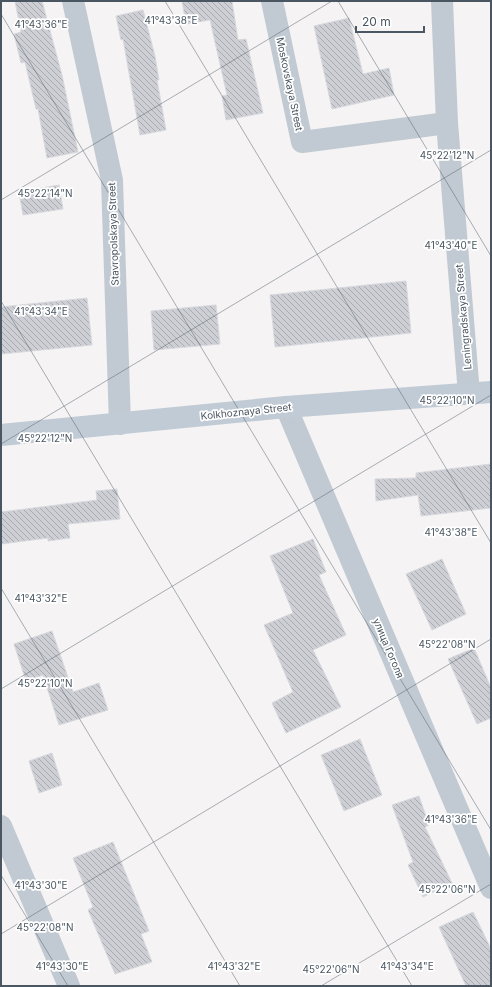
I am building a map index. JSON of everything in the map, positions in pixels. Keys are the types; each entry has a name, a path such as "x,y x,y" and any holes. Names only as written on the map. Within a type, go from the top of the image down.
{"main road":[{"name":"Kolkhoznaya Street","path":"1,435 286,407 491,392"}],"street":[{"name":"Stavropolskaya Street","path":"72,1 112,180 120,424"},
{"name":"Moskovskaya Street","path":"272,1 302,142 446,123"},
{"name":"Leningradskaya Street","path":"442,1 446,123 469,394"},
{"name":"улица Гоголя","path":"286,407 491,888"},
{"path":"1,826 69,986"}],"building":[{"path":"15,1 42,1 62,75 78,152 47,158 38,109 36,109 25,62 21,63 14,34 21,32"},
{"path":"182,1 232,1 238,40 246,39 263,113 226,120 222,96 227,95 210,20 186,24"},
{"path":"143,10 155,56 159,80 157,80 166,130 140,135 123,39 121,40 116,16"},
{"path":"349,18 363,74 389,68 394,95 332,109 314,26"},
{"path":"59,185 63,209 23,215 19,192"},
{"path":"406,281 411,333 275,347 270,295"},
{"path":"87,298 92,345 1,354 1,307"},
{"path":"216,305 220,344 154,350 151,311"},
{"path":"491,464 491,508 421,516 418,495 376,501 375,479 416,478 416,473"},
{"path":"117,489 120,519 68,524 70,538 48,541 48,538 1,544 1,512 97,500 96,491"},
{"path":"313,539 326,572 319,575 346,635 313,650 341,707 286,733 272,703 293,692 264,625 293,613 270,556"},
{"path":"442,559 466,614 432,630 406,574"},
{"path":"52,631 73,692 99,683 108,710 59,725 43,675 26,681 14,644"},
{"path":"474,648 491,688 491,718 477,724 448,659"},
{"path":"360,739 382,795 344,811 321,755"},
{"path":"52,753 62,785 39,793 29,761"},
{"path":"419,796 429,825 425,827 452,883 423,897 408,865 413,862 392,805"},
{"path":"113,842 149,931 141,934 152,962 115,974 88,910 93,907 73,858"},
{"path":"473,912 491,949 491,986 466,986 439,927"}]}
